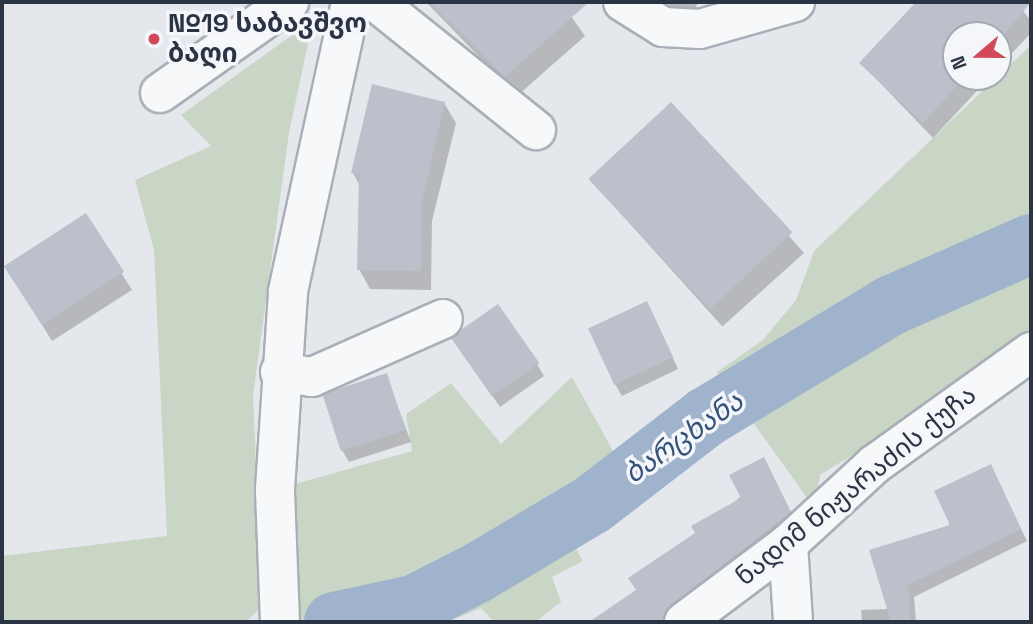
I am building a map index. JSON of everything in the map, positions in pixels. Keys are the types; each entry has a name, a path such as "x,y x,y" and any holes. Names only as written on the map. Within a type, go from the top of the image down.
{"street":[{"path":"160,93 289,2"},
{"path":"279,606 280,372 316,143 351,2"},
{"path":"376,2 536,130"},
{"path":"623,2 663,27 700,29 795,2"},
{"path":"280,372 312,377 443,319"},
{"name":"ნადიმ ნიჟარაძის ქუჩა","path":"684,622 788,544 875,464 1031,352"},
{"path":"788,544 793,622"}],"green space":[{"path":"313,20 289,133 253,395 262,606 246,622 2,622 2,556 167,536 154,250 135,180 211,146 181,115"},
{"path":"1031,45 1031,345 820,475 815,509 717,372 763,340 796,300 814,251 983,91 1012,91 1012,63"},
{"path":"572,377 627,476 562,523 583,561 552,577 561,602 535,622 494,622 481,608 448,622 301,622 295,484 412,451 406,414 451,383 501,444"}],"building":[{"path":"429,2 589,2 505,77"},
{"path":"916,2 1031,2 1012,25 1012,21 942,21 942,91 952,91 923,123 859,63"},
{"path":"372,84 445,102 422,201 421,271 357,270 359,175 351,173"},
{"path":"671,102 792,232 710,309 588,179"},
{"path":"86,213 124,272 42,325 4,266"},
{"path":"647,301 673,357 614,385 588,328"},
{"path":"498,304 539,363 492,396 450,337"},
{"path":"387,373 406,430 341,451 322,394"},
{"path":"764,457 791,512 671,605 663,622 589,622 636,590 628,578 695,533 691,526 741,498 729,475"},
{"path":"991,464 1021,529 908,585 911,622 891,622 869,550 950,525 934,491"}],"waterway":[{"name":"ბარცხანა","path":"334,622 414,605 477,573 593,504 706,417 892,305 1031,244"}],"place":[{"name":"№19 საბავშვო ბაღი","path":"154,39"}]}
